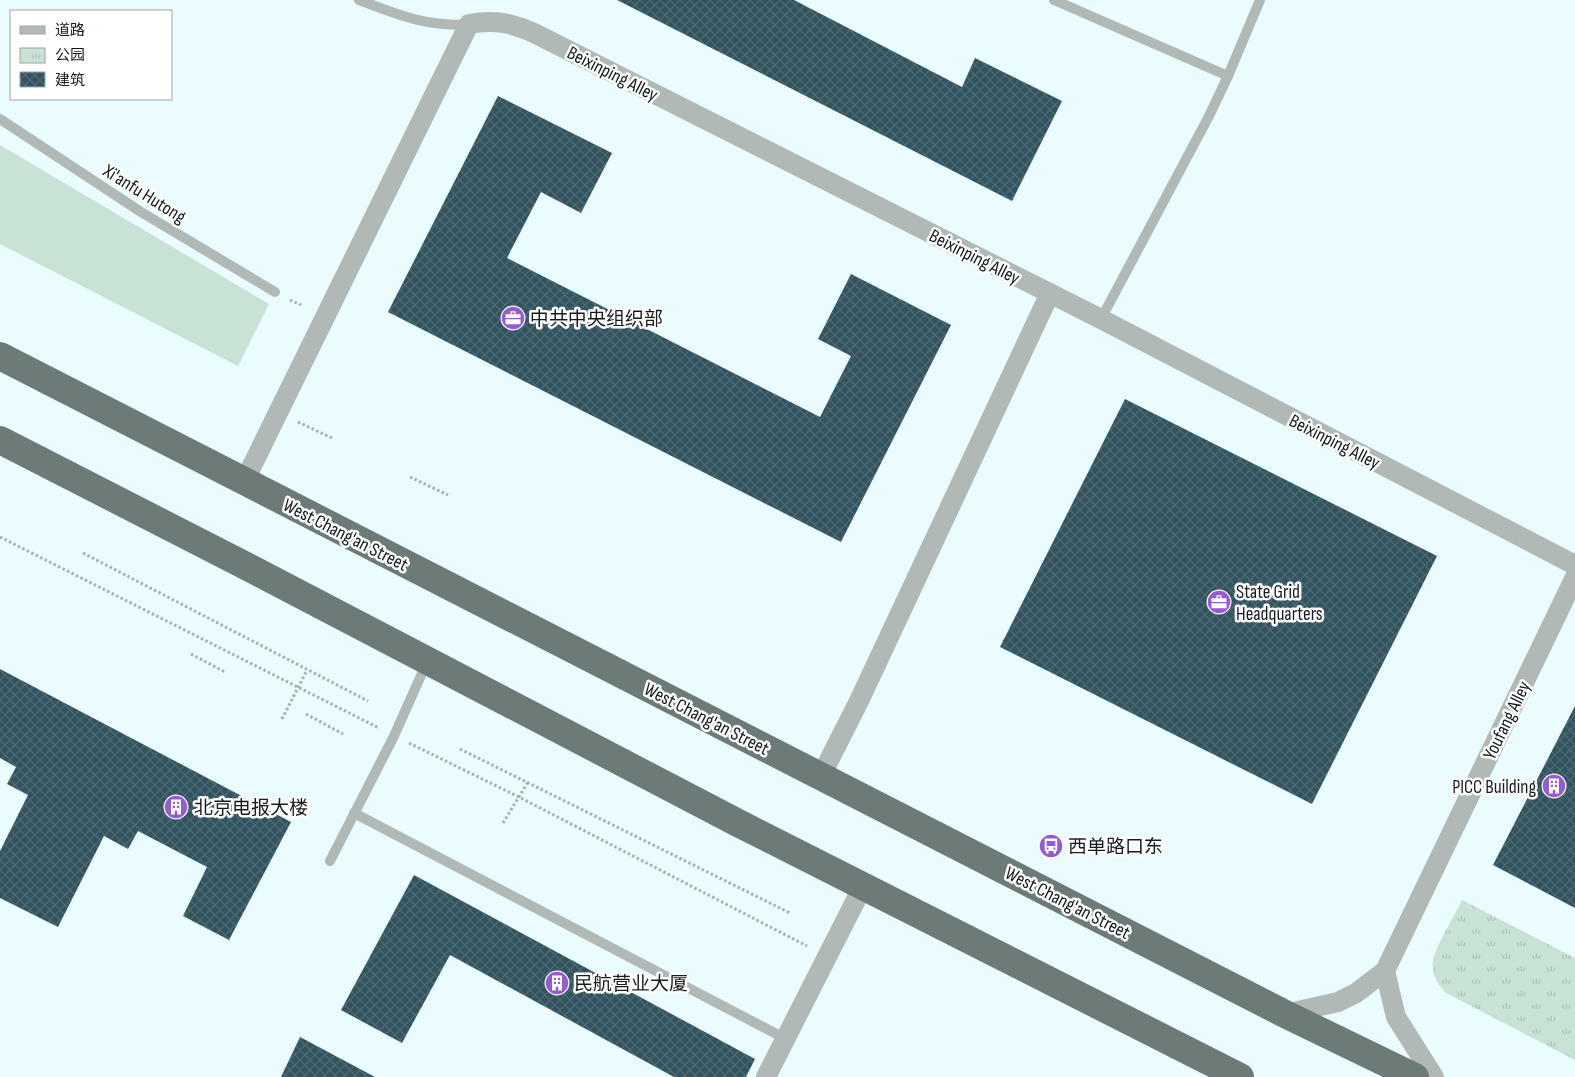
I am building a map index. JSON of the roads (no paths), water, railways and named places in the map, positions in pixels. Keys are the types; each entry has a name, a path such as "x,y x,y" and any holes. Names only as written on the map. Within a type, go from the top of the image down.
{"highway":[{"name":"West Chang'an Street","path":"0,356 1285,1014 1415,1077"},
{"path":"1,444 428,661 732,820 1240,1077"}],"street":[{"name":"Beixinping Alley","path":"469,24 486,21 503,23 534,33 1101,320 1575,565"},
{"path":"244,482 469,24"},
{"path":"821,776 859,700 1050,294"},
{"name":"Youfang Alley","path":"1285,1014 1338,1002 1356,993 1385,972 1575,577"},
{"path":"766,1077 863,886"},
{"path":"1385,972 1396,1017 1434,1077"}],"lane":[{"name":"Beixinping Alley","path":"359,0 431,23 450,26 469,24"},
{"path":"1054,0 1228,76"},
{"path":"1101,320 1209,116 1260,0"},
{"name":"Xi'anfu Hutong","path":"0,119 141,212 275,292"},
{"path":"330,861 394,736 428,661"},
{"path":"354,813 786,1039"}],"place":[{"name":"中共中央组织部","path":"513,318"},
{"name":"State Grid Headquarters","path":"1219,602"},
{"name":"PICC Building","path":"1554,786"},
{"name":"北京电报大楼","path":"176,807"},
{"name":"西单路口东","path":"1051,846"},
{"name":"民航营业大厦","path":"557,983"}]}
